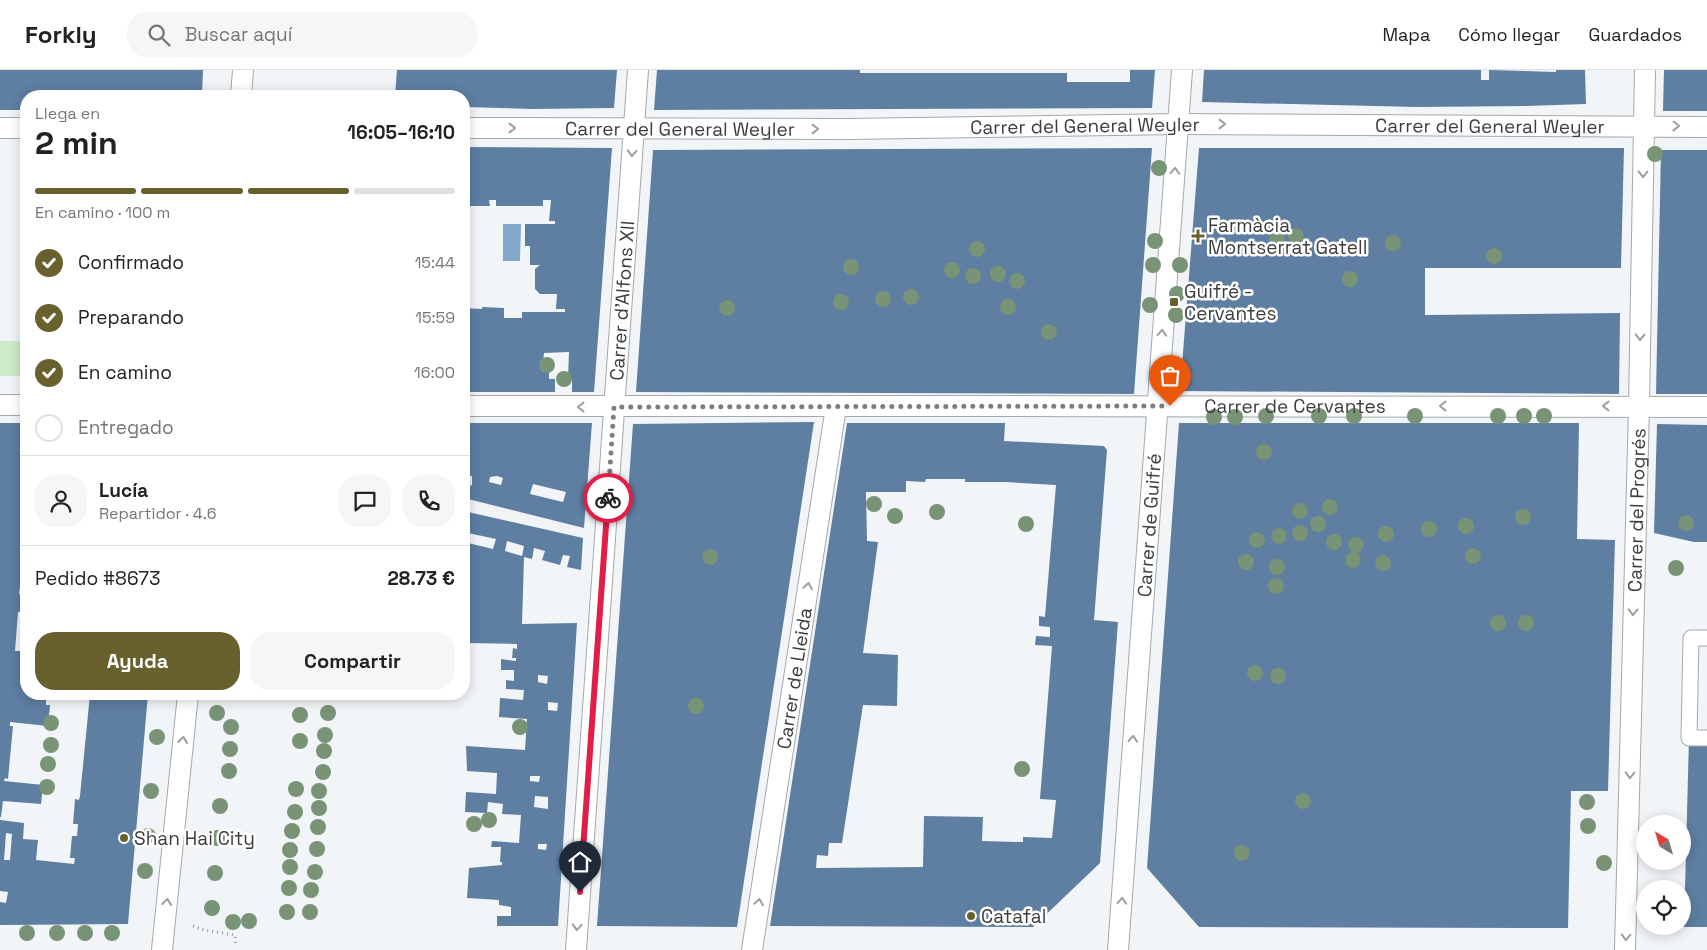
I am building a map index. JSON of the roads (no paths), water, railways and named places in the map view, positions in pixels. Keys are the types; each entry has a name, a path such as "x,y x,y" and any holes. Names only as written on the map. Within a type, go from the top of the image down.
{"street":[{"path":"241,90 243,70"},
{"name":"Carrer d'Alfons XII","path":"576,950 638,70"},
{"name":"Carrer de Guifré","path":"1118,950 1182,70"},
{"name":"Carrer del Progrés","path":"1625,950 1639,406 1645,70"},
{"name":"Carrer del General Weyler","path":"470,128 846,129 1178,124 1707,126"},
{"path":"0,128 20,128"},
{"path":"0,405 20,405"},
{"name":"Carrer de Cervantes","path":"470,406 1707,406"},
{"name":"Carrer de Lleida","path":"752,950 836,407"},
{"path":"1707,638 1691,638 1689,738 1707,738"},
{"path":"162,950 187,700"}],"water":[{"path":"503,224 521,224 520,261 503,261"}],"place":[{"name":"Farmàcia Montserrat Gatell","path":"1198,236"},
{"name":"Guifré - Cervantes","path":"1174,302"},
{"name":"Shan Hai City","path":"124,838"},
{"name":"Catafal","path":"971,916"}]}
